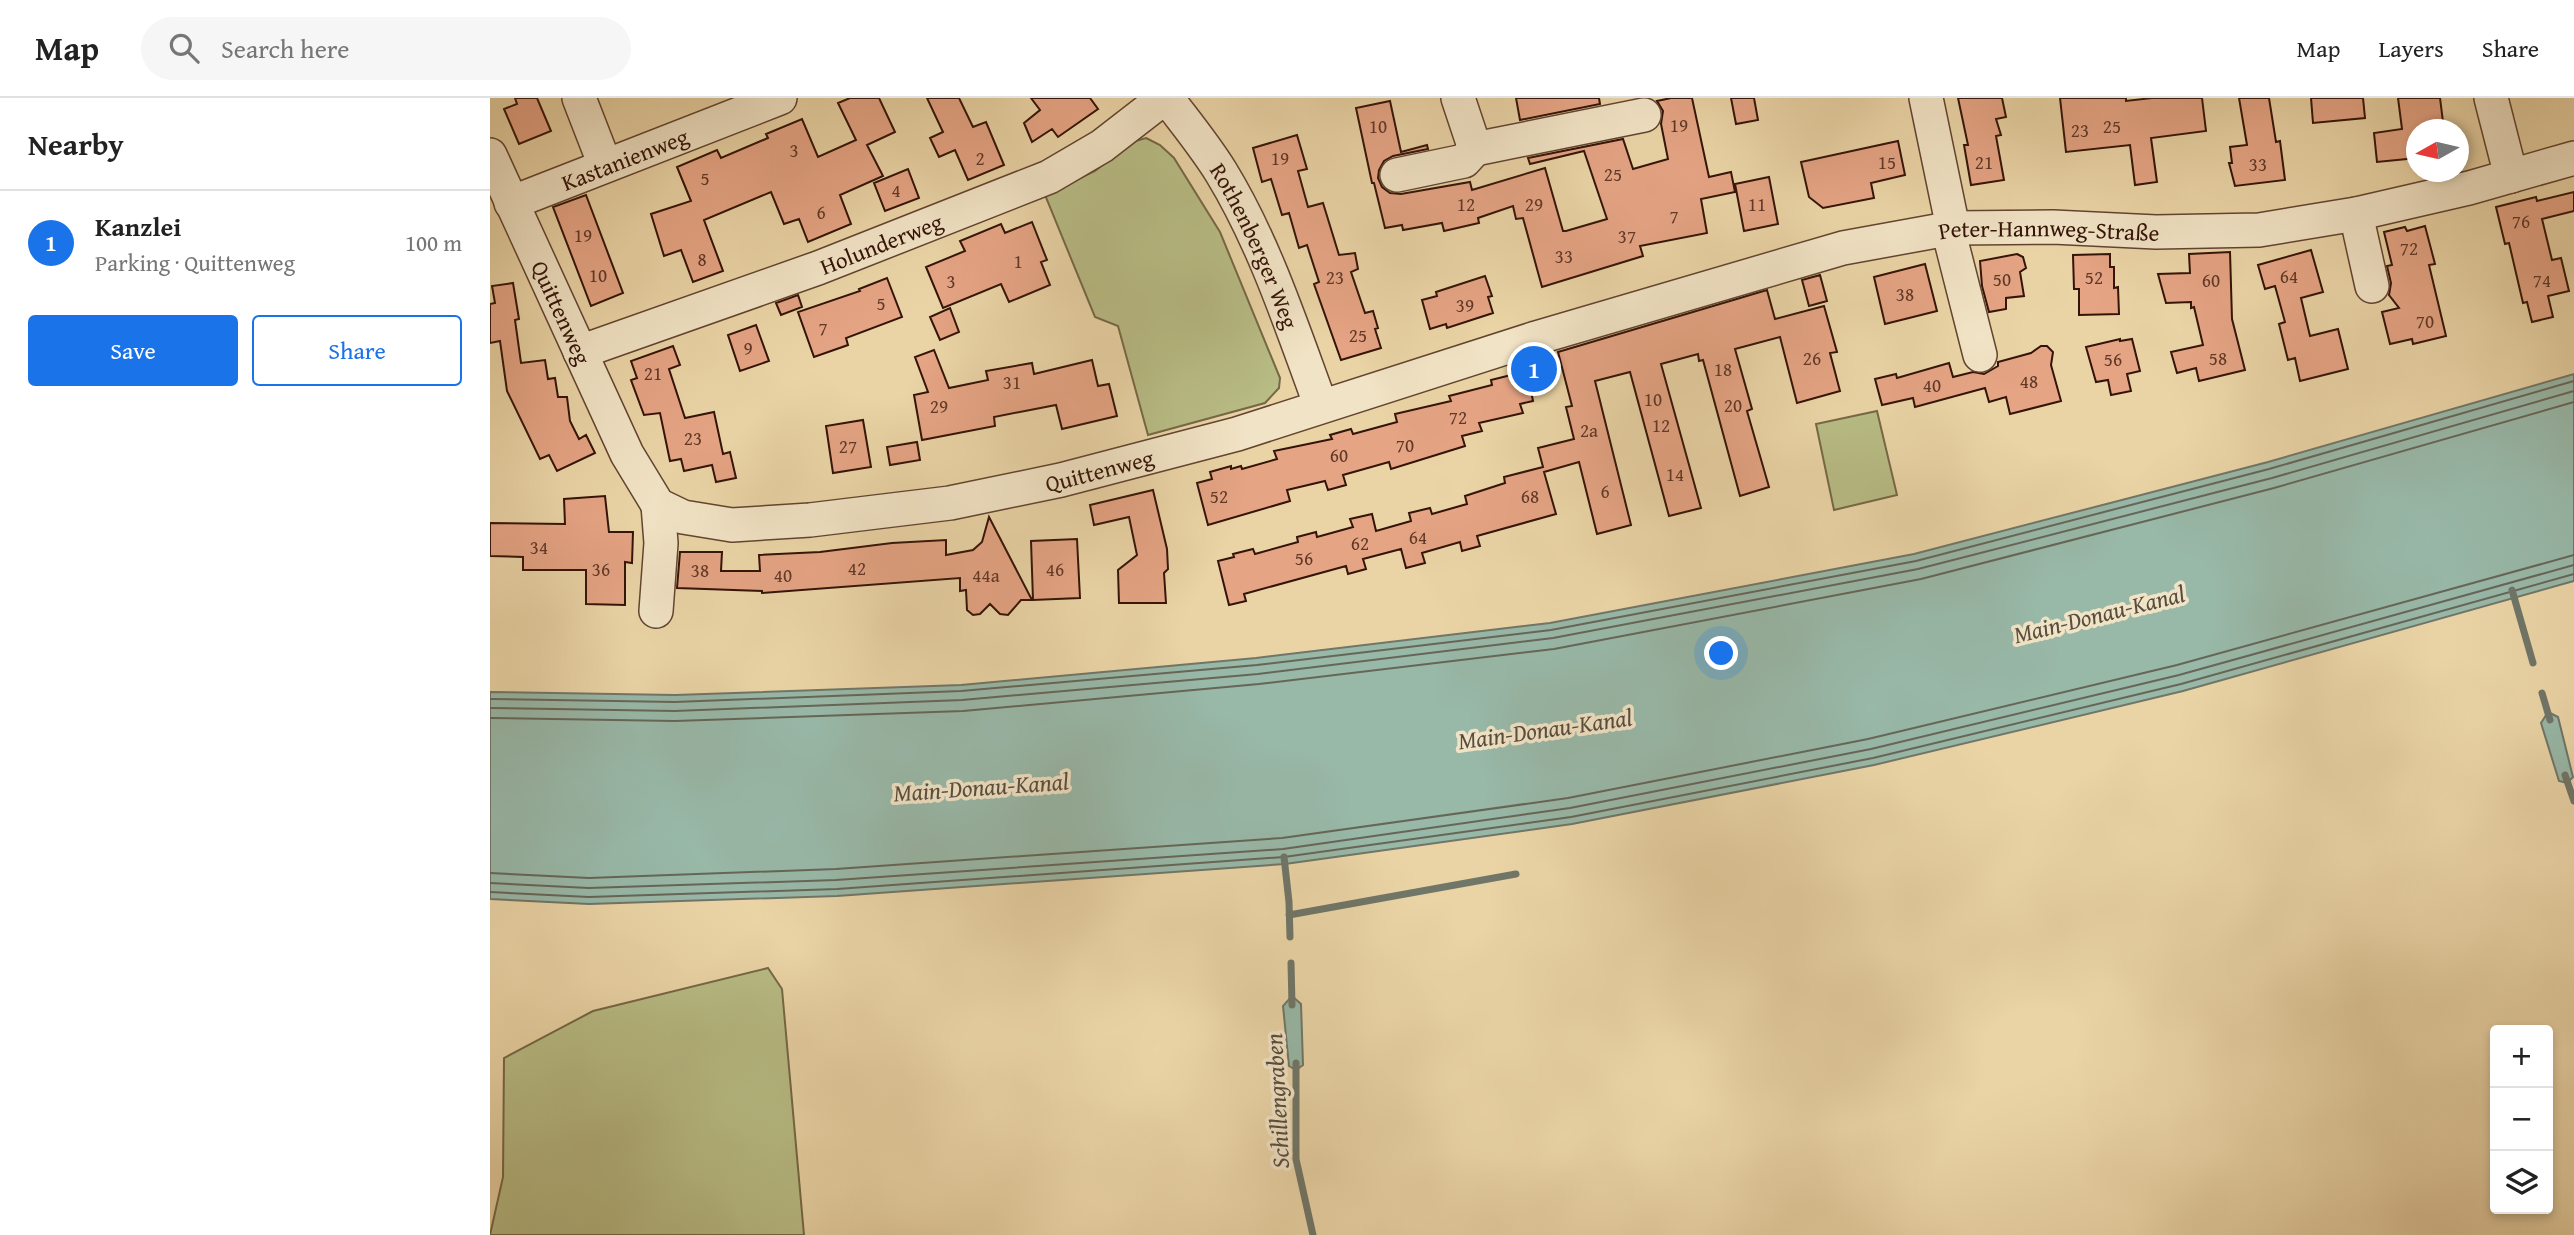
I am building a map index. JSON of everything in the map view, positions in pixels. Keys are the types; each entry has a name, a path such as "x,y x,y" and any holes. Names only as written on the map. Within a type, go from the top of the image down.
{"street":[{"path":"579,98 605,165"},
{"name":"Kastanienweg","path":"511,203 779,98"},
{"name":"Holunderweg","path":"580,352 818,268 1049,177 1102,146 1165,98"},
{"name":"Rothenberger Weg","path":"1165,98 1220,170 1238,201 1289,320 1321,406"},
{"path":"1458,98 1475,149"},
{"path":"1926,98 1950,229 1980,355"},
{"path":"2491,98 2511,176"},
{"path":"1397,175 1464,161 1475,149 1644,115"},
{"name":"Quittenweg","path":"490,155 627,454 658,505 660,543 656,611"},
{"name":"Peter-Hannweg-Straße","path":"1531,340 1843,248 1950,229 2053,227 2156,232 2259,230 2356,214 2574,159"},
{"path":"2356,214 2372,286"},
{"name":"Quittenweg","path":"658,505 683,517 732,525 810,520 950,503 1061,480 1237,435 1531,340"}],"green space":[{"path":"1146,138 1160,145 1174,158 1220,232 1280,378 1279,388 1265,403 1148,435 1118,326 1095,317 1045,195 1095,171 1132,142"},
{"path":"1877,411 1897,495 1834,510 1816,424"},
{"path":"768,968 782,989 804,1235 490,1235 503,1177 504,1058 593,1011"}],"water":[{"name":"Main-Donau-Kanal","path":"2574,374 2574,581 2183,691 1874,765 1572,824 1285,864 837,896 589,904 490,899 490,692 675,695 961,685 1256,658 1550,623 1914,554 2268,462"},
{"path":"2548,712 2558,717 2573,777 2567,783 2559,781 2541,723"},
{"path":"1292,996 1301,1004 1303,1065 1296,1070 1289,1066 1283,1006"}],"building":[{"path":"515,98 537,98 551,131 519,144 504,109 517,104"},
{"path":"850,98 879,98 895,132 867,145 883,176 840,195 851,224 808,242 799,219 784,224 771,192 704,220 723,271 693,282 681,250 664,256 651,214 691,201 677,167 717,150 721,158 768,138 766,134 802,119 818,157 856,140 838,103"},
{"path":"927,98 959,98 973,127 986,122 1004,165 968,180 955,150 939,157 930,138 943,132"},
{"path":"1031,98 1090,98 1098,109 1058,137 1052,129 1032,142 1024,123 1040,110"},
{"path":"1516,98 1599,98 1600,104 1520,120"},
{"path":"1692,98 1709,177 1731,172 1735,192 1701,199 1707,233 1640,246 1643,256 1542,287 1523,218 1516,219 1513,206 1478,218 1479,223 1444,231 1442,223 1403,230 1402,225 1385,228 1356,108 1390,101 1401,152 1427,145 1428,149 1393,156 1384,161 1378,178 1382,187 1390,193 1401,194 1470,182 1472,190 1545,168 1563,231 1566,231 1607,219 1584,151 1530,164 1528,158 1623,139 1633,169 1668,159 1661,124 1663,111 1657,101"},
{"path":"1731,98 1754,98 1758,120 1736,124"},
{"path":"1958,98 2002,98 2006,117 1996,119 2001,135 1996,136 2004,180 1971,185 1964,145 1968,145"},
{"path":"2060,98 2126,98 2126,101 2202,98 2206,131 2151,138 2157,182 2135,185 2130,145 2066,152"},
{"path":"2239,98 2269,98 2276,142 2280,141 2285,180 2235,186 2229,163 2232,163 2230,147 2247,145"},
{"path":"2311,98 2363,98 2365,118 2313,123"},
{"path":"2398,98 2440,98 2443,119 2406,119 2406,159 2377,162 2374,133 2402,129"},
{"path":"1297,135 1307,169 1298,171 1308,207 1323,203 1339,255 1355,253 1358,269 1351,272 1365,313 1373,311 1378,328 1375,329 1381,348 1341,360 1314,284 1319,282 1307,245 1299,248 1289,213 1282,215 1271,179 1262,182 1253,148"},
{"path":"1898,141 1905,175 1871,183 1874,198 1823,208 1809,197 1801,162"},
{"path":"908,169 919,198 885,211 874,183"},
{"path":"1769,177 1778,224 1744,231 1735,184"},
{"path":"2574,192 2574,211 2542,219 2552,260 2561,258 2569,291 2548,296 2553,317 2532,322 2527,302 2523,303 2509,243 2505,244 2496,207 2536,197 2537,201"},
{"path":"586,195 623,293 591,306 553,207"},
{"path":"1032,222 1047,260 1041,262 1050,285 1009,302 1001,284 943,308 926,267 965,251 960,241 1001,224 1005,233"},
{"path":"2425,226 2435,264 2429,265 2446,336 2413,344 2412,339 2390,344 2382,312 2399,308 2389,295 2391,283 2387,266 2392,265 2384,232 2405,227 2407,231"},
{"path":"2311,250 2323,292 2301,298 2310,336 2338,329 2348,369 2300,381 2295,358 2288,360 2279,324 2285,322 2275,286 2265,289 2258,265"},
{"path":"2230,252 2232,319 2245,370 2199,381 2196,368 2177,373 2171,352 2203,345 2194,307 2191,308 2191,302 2166,303 2158,274 2190,273 2189,254"},
{"path":"2017,254 2023,257 2026,268 2020,272 2024,296 2006,298 2006,309 1989,312 1982,286 1980,261"},
{"path":"2110,254 2110,267 2114,267 2114,288 2118,287 2119,314 2079,315 2079,289 2074,289 2073,255"},
{"path":"1925,264 1937,311 1885,324 1874,277"},
{"path":"1820,275 1827,301 1809,306 1802,280"},
{"path":"1485,276 1492,296 1488,297 1493,313 1447,328 1446,324 1430,329 1422,300 1437,296 1436,292"},
{"path":"887,278 902,317 846,338 848,345 814,357 798,312 860,291 859,289"},
{"path":"513,283 519,319 515,320 521,363 545,360 548,379 555,378 558,397 567,397 570,421 579,439 586,435 595,453 557,471 549,455 540,459 507,391 500,341 490,343 490,304 495,303 492,286"},
{"path":"1767,290 1775,319 1824,306 1837,352 1830,353 1840,391 1797,403 1780,337 1735,349 1752,409 1747,411 1769,487 1740,496 1703,360 1699,361 1698,354 1661,364 1701,508 1669,516 1630,372 1595,381 1631,525 1597,534 1579,462 1544,472 1556,514 1477,536 1480,546 1462,551 1460,542 1422,553 1425,563 1406,568 1401,549 1363,559 1366,569 1348,574 1346,566 1244,594 1246,601 1229,605 1218,561 1234,557 1233,554 1253,549 1255,554 1298,542 1297,537 1316,532 1317,537 1353,527 1350,519 1372,514 1376,531 1411,521 1409,513 1430,508 1432,514 1467,504 1465,496 1505,483 1504,477 1543,467 1538,448 1574,439 1566,407 1572,406 1558,352"},
{"path":"798,295 802,307 781,315 776,303"},
{"path":"950,308 959,332 940,340 930,317"},
{"path":"756,325 769,361 740,371 728,335"},
{"path":"2132,339 2140,371 2127,374 2131,391 2111,395 2108,380 2096,382 2086,347"},
{"path":"673,346 680,365 669,369 685,418 714,412 723,454 730,452 736,478 716,482 712,465 684,471 681,459 670,461 660,413 644,415 631,380 637,378 631,361"},
{"path":"2041,346 2047,346 2053,352 2051,365 2061,401 2010,414 2006,397 1989,402 1985,388 1915,407 1913,398 1882,405 1875,379 1896,374 1897,378 1949,363 1953,377 1973,372 1984,374 1998,366 1998,362 2031,353"},
{"path":"934,350 949,388 988,380 986,371 1032,363 1034,374 1092,360 1098,386 1109,384 1117,416 1062,429 1056,405 994,417 995,426 922,440 914,395 928,392 915,357"},
{"path":"1527,371 1533,401 1520,404 1523,413 1479,423 1482,431 1462,436 1465,446 1391,469 1389,462 1343,475 1346,485 1328,490 1325,481 1287,490 1290,501 1208,525 1197,483 1212,479 1210,472 1231,466 1231,469 1241,466 1242,469 1277,459 1274,451 1332,439 1330,435 1351,429 1353,434 1397,422 1395,414 1451,401 1449,396 1492,385 1491,380"},
{"path":"863,420 871,467 833,473 826,426"},
{"path":"917,442 920,460 890,465 887,447"},
{"path":"1153,490 1167,549 1168,569 1164,573 1166,603 1119,603 1118,570 1137,555 1129,517 1094,525 1090,505"},
{"path":"605,496 609,532 633,532 632,563 625,562 625,605 586,604 586,570 523,570 523,557 490,556 490,523 565,524 564,499"},
{"path":"989,517 1032,600 1021,600 1008,615 1000,614 990,604 980,614 973,615 967,610 966,590 960,591 960,578 762,593 677,588 680,552 722,552 721,571 760,571 759,555 820,552 892,543 946,540 946,555 973,550 982,542"},
{"path":"1077,539 1080,598 1033,600 1031,541"}],"waterway":[{"path":"2512,590 2533,663"},
{"path":"2542,693 2550,720"},
{"path":"2565,775 2574,801"},
{"name":"Schillengraben","path":"1284,857 1290,937"},
{"path":"1289,915 1516,874"},
{"name":"Schillengraben","path":"1291,963 1292,1005"},
{"name":"Schillengraben","path":"1296,1063 1296,1159 1313,1235"}],"place":[{"name":"Kanzlei","path":"1534,369"}]}
